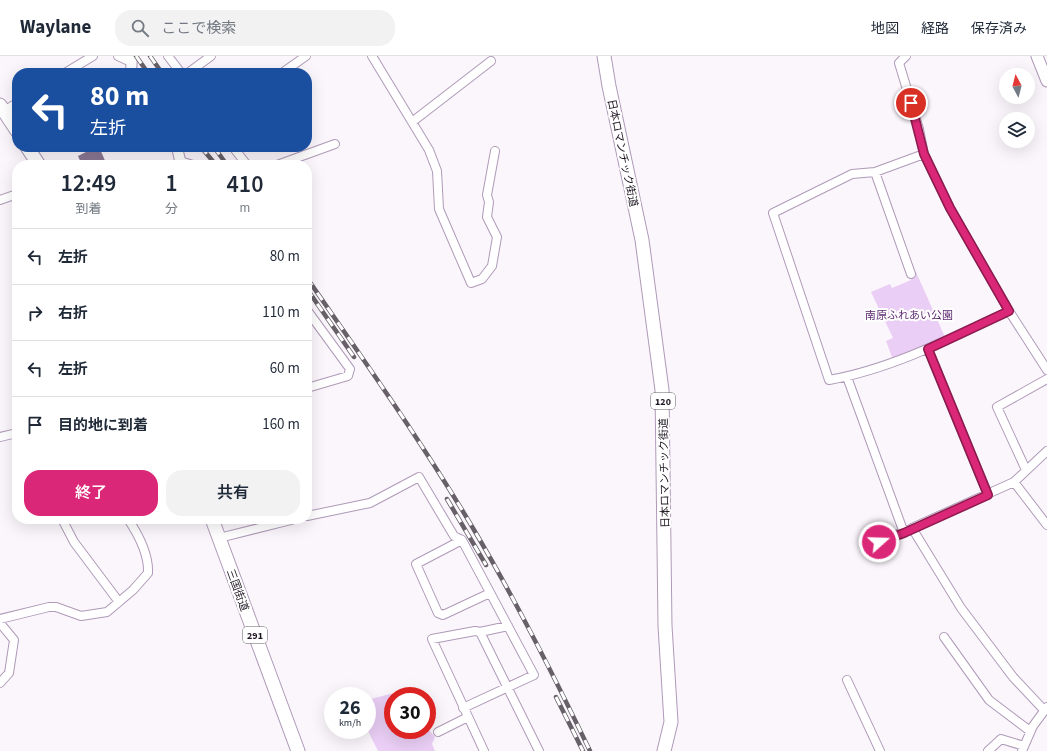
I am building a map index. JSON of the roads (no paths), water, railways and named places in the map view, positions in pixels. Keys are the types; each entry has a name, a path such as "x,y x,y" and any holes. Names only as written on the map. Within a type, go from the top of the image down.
{"highway":[{"name":"日本ロマンチック街道","path":"604,56 642,240 662,390 665,626 671,722 664,751"},
{"path":"2,108 12,123"},
{"name":"三国街道","path":"214,524 298,751"}],"main road":[{"path":"1037,56 1047,81"}],"street":[{"path":"73,68 93,56"},
{"path":"118,56 131,59"},
{"path":"168,56 176,68"},
{"path":"195,68 212,56"},
{"path":"289,68 306,56"},
{"path":"372,56 429,150 437,171 439,209 471,283 482,279 492,266 497,237 487,217 489,202 486,195 495,151"},
{"path":"906,56 899,63 919,129 924,154 950,208 1009,311 1047,370"},
{"path":"412,122 491,61"},
{"path":"2,108 12,105"},
{"path":"291,160 335,144"},
{"path":"237,152 243,160"},
{"path":"924,154 875,172 852,174 773,213 829,380 847,377 928,349 1009,311"},
{"path":"875,172 911,274"},
{"path":"0,200 12,196"},
{"path":"312,317 350,369 348,376 312,387"},
{"path":"928,349 988,495"},
{"path":"847,377 904,533"},
{"path":"1026,470 997,407 1047,379"},
{"path":"0,437 12,434"},
{"path":"879,542 904,533 1014,482 1047,451"},
{"path":"312,515 370,503 419,477 454,536 462,540 534,675 463,708"},
{"path":"1014,482 1047,525"},
{"path":"65,524 74,542 118,602"},
{"path":"0,619 49,607 56,607 81,616 107,612 144,579 148,573 148,561 139,538 131,524"},
{"path":"219,538 275,524"},
{"path":"912,528 961,608 1013,677 1046,709 1030,731 1023,749 1001,739 988,751"},
{"path":"462,540 416,564 438,613 443,615 490,593"},
{"path":"0,623 14,640 9,673 0,683"},
{"path":"484,751 432,639 508,626"},
{"path":"480,632 506,688 539,751"},
{"path":"944,637 988,700 1030,731"},
{"path":"847,680 880,751"},
{"path":"438,732 468,717"}],"railway":[{"path":"136,56 144,68"},
{"path":"150,56 158,68"},
{"path":"205,152 212,160"},
{"path":"218,152 223,160"},
{"path":"312,285 416,437 477,535 536,642 590,751"},
{"path":"312,296 354,357"},
{"path":"447,499 486,565"},
{"path":"556,697 583,751"}],"park label":[{"name":"南原ふれあい公園","path":"909,315"}]}
